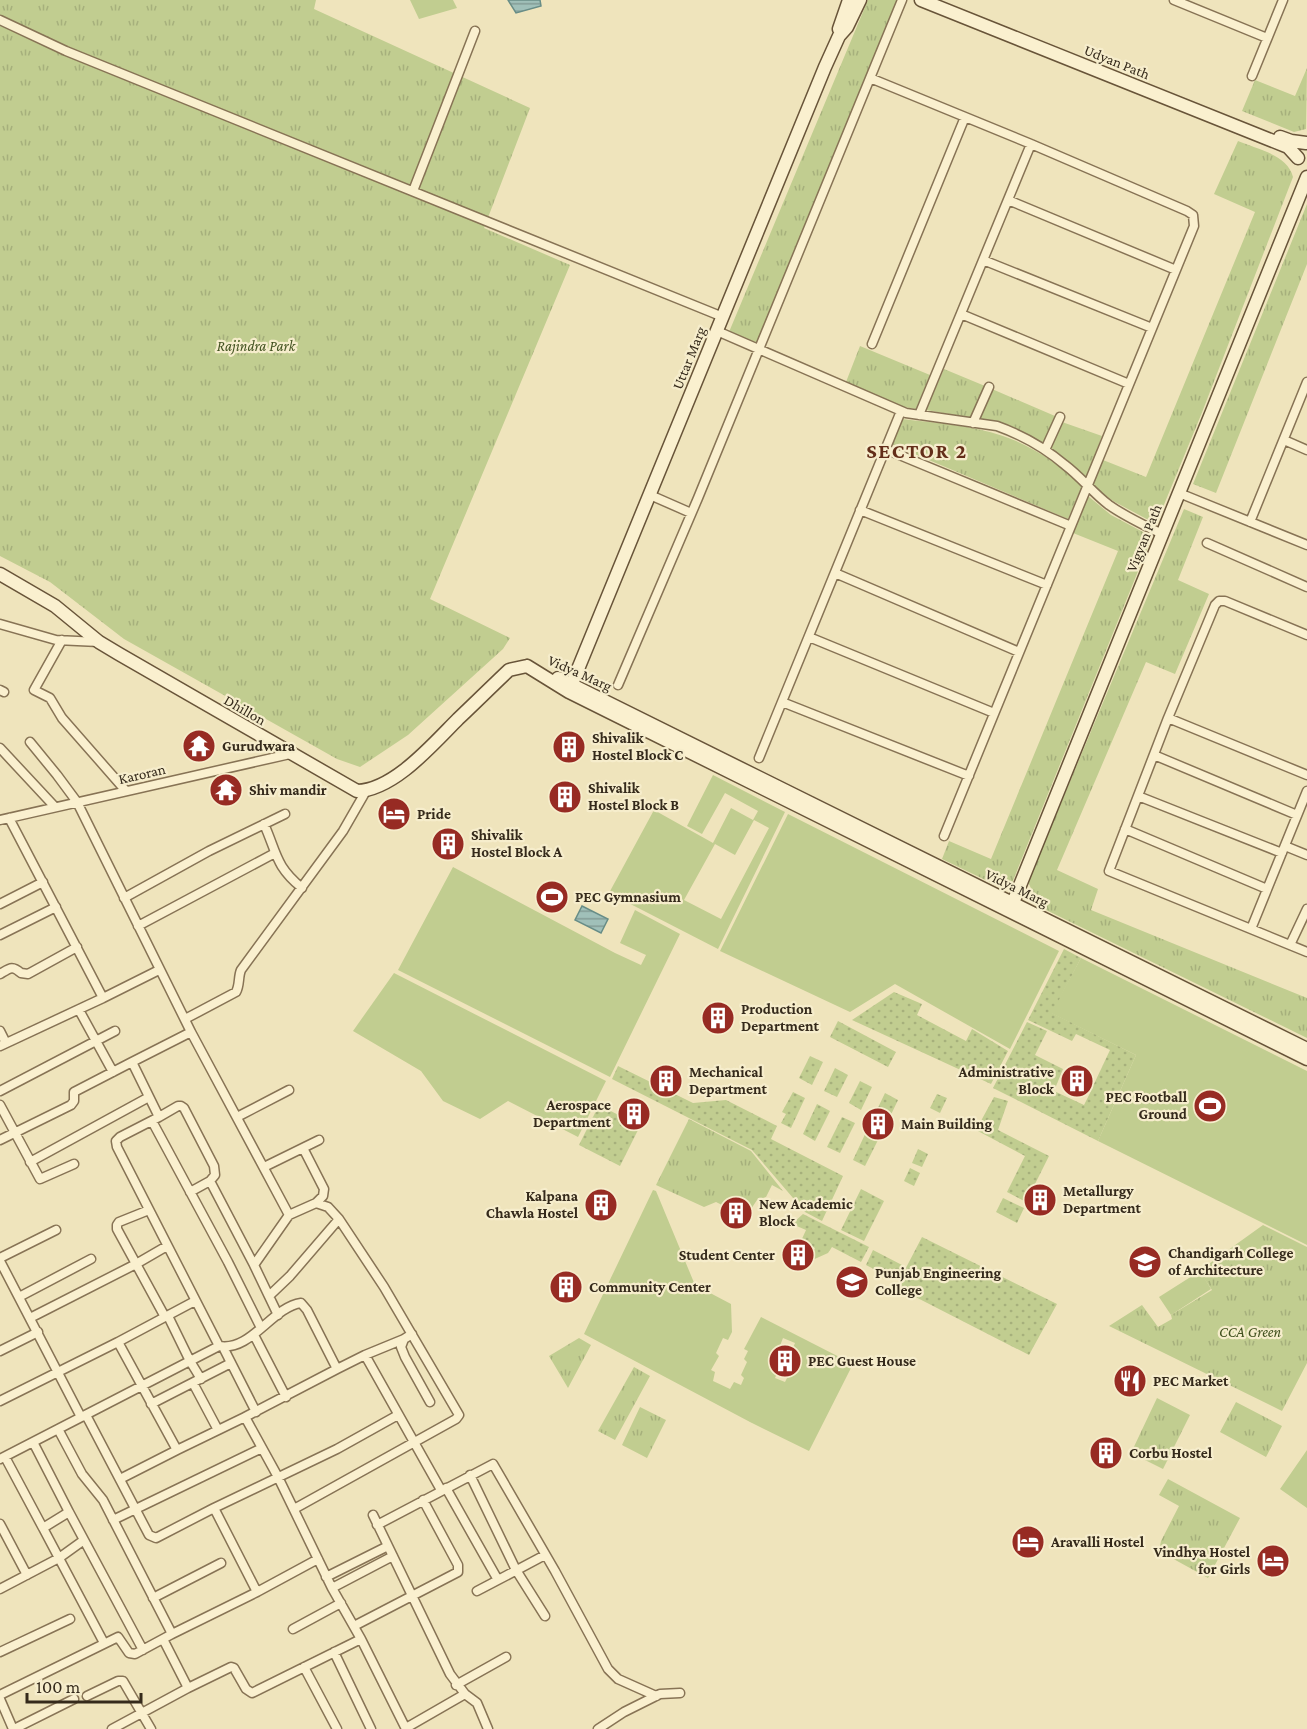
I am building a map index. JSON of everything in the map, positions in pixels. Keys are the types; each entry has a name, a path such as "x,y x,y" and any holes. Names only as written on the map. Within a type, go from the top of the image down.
{"main road":[{"name":"Uttar Marg","path":"570,688 839,36 840,24 849,0"},
{"name":"Uttar Marg","path":"839,36 847,27 860,0"},
{"name":"Udyan Path","path":"921,0 1288,147 1298,158"},
{"name":"Udyan Path","path":"939,0 1291,141 1306,142"},
{"path":"1306,142 1299,151 1298,158 1307,171"},
{"name":"Vigyan Path","path":"1011,907 1307,177"},
{"name":"Dhillon","path":"0,574 55,606 99,642 348,787 357,791 366,791"},
{"name":"Vidya Marg","path":"366,791 395,777 426,751 509,670 527,666 1011,907 1307,1059"},
{"name":"Vidya Marg","path":"1011,907 1307,1049"}],"street":[{"path":"618,685 902,0"},
{"path":"1174,0 1268,38"},
{"path":"1252,76 1283,0"},
{"path":"0,20 66,51 723,317"},
{"path":"413,191 475,31"},
{"path":"870,78 1031,144 1193,215 1194,226 944,836"},
{"path":"872,344 965,117"},
{"path":"919,415 1031,144"},
{"path":"1008,200 1176,270"},
{"path":"983,260 1152,328"},
{"path":"961,314 1129,384"},
{"path":"717,331 901,411 997,426 1011,431 1066,465 1117,511 1162,534"},
{"path":"1250,522 1307,382"},
{"path":"973,423 989,387"},
{"path":"759,758 901,411"},
{"path":"1045,450 1060,417"},
{"path":"1284,440 1307,450"},
{"path":"885,449 1071,526"},
{"path":"1179,493 1307,545"},
{"path":"650,495 691,513"},
{"path":"860,510 1047,585"},
{"path":"1207,543 1307,586"},
{"path":"835,573 1020,652"},
{"path":"1307,635 1225,601 1219,601 1215,605 1168,718 1109,871 1307,952"},
{"path":"0,624 62,640 99,642"},
{"path":"809,637 994,713"},
{"path":"62,640 34,690 50,698 62,718 126,791"},
{"path":"782,702 969,776"},
{"path":"1168,718 1307,776"},
{"path":"30,742 77,802 190,1032 289,1215"},
{"path":"0,748 55,807"},
{"name":"Karoran","path":"3,819 290,753"},
{"path":"1154,755 1297,815"},
{"path":"185,1019 236,992 241,970 343,831 366,791"},
{"path":"1251,929 1307,791"},
{"path":"1138,796 1283,850 1307,855"},
{"path":"124,898 209,851 285,814"},
{"path":"3,819 43,882 103,998"},
{"path":"264,824 274,853 286,873 302,888"},
{"path":"1125,829 1267,889"},
{"path":"138,926 274,853"},
{"path":"0,904 43,882"},
{"path":"0,935 56,907"},
{"path":"1290,945 1307,909"},
{"path":"0,974 16,968 21,973 28,974 76,947"},
{"path":"0,1030 3,1044 79,1010 159,970"},
{"path":"79,1010 112,1072"},
{"path":"0,1091 115,1031"},
{"path":"0,1140 71,1106 74,1101 74,1092 190,1032"},
{"path":"132,1062 149,1097 155,1119 190,1192 261,1328"},
{"path":"237,1117 289,1090"},
{"path":"30,1162 149,1097"},
{"path":"0,1105 40,1179 74,1164"},
{"path":"190,1192 210,1181 214,1175 214,1166 184,1108 177,1106 116,1141 148,1210 195,1301 256,1412"},
{"path":"264,1167 319,1140"},
{"path":"254,1265 289,1215 316,1203 323,1196 324,1189 303,1148"},
{"path":"210,1181 278,1315"},
{"path":"294,1509 456,1419 459,1415 408,1336 384,1287 339,1219 328,1207 316,1203"},
{"path":"148,1210 119,1222 117,1229 190,1361 218,1430"},
{"path":"269,1296 339,1219"},
{"path":"56,1230 0,1259 58,1372 120,1479 149,1535 156,1538 337,1449 398,1415"},
{"path":"30,1318 167,1246"},
{"path":"19,1297 91,1259"},
{"path":"0,1401 195,1301"},
{"path":"104,1643 3,1458 190,1361 254,1335 278,1315 301,1304 307,1310 337,1370"},
{"path":"0,1351 38,1332"},
{"path":"254,1335 286,1396"},
{"path":"120,1479 245,1418 365,1355 408,1336"},
{"path":"408,1336 402,1347 405,1357 430,1402"},
{"path":"117,1342 177,1450"},
{"path":"365,1355 413,1442 498,1580"},
{"path":"151,1404 231,1363"},
{"path":"245,1418 278,1477 332,1588 361,1639 406,1729 465,1694"},
{"path":"58,1429 82,1474 103,1500 172,1634"},
{"path":"33,1442 144,1650"},
{"path":"112,1520 262,1449"},
{"path":"377,1525 493,1464 612,1674 656,1696"},
{"path":"470,1475 516,1570 545,1616"},
{"path":"354,1626 456,1574 459,1569 423,1500"},
{"path":"214,1508 257,1592"},
{"path":"43,1528 69,1512"},
{"path":"373,1515 456,1685 477,1703 488,1729"},
{"path":"0,1524 27,1575"},
{"path":"0,1589 59,1558 84,1540"},
{"path":"326,1576 388,1546"},
{"path":"477,1591 545,1555"},
{"path":"332,1588 393,1556"},
{"path":"0,1695 118,1637 132,1655 144,1650 318,1559"},
{"path":"153,1598 221,1563"},
{"path":"293,1629 341,1603"},
{"path":"0,1652 70,1619"},
{"path":"163,1639 188,1688"},
{"path":"112,1729 231,1667 234,1668 246,1689 252,1693 361,1639"},
{"path":"334,1652 371,1729"},
{"path":"456,1685 506,1657"},
{"path":"304,1667 337,1729"},
{"path":"87,1696 118,1681 123,1681 151,1729"},
{"path":"598,1729 624,1712 656,1696 664,1693 681,1693"},
{"path":"0,1700 4,1718 13,1729 74,1699"}],"green space":[{"name":"Rajindra Park","path":"0,0 316,0 314,9 530,108 484,228 570,265 430,599 510,638 503,649 408,735 360,767 337,759 124,639 50,582 0,556"},
{"path":"410,0 453,0 457,8 419,19"},
{"path":"868,0 899,0 758,343 729,332"},
{"path":"1307,68 1306,129 1294,132 1242,111 1255,80 1295,96"},
{"path":"1238,141 1278,158 1290,169 1293,177 1201,415 1156,524 1113,501 1092,485 1103,460 1146,477 1255,212 1214,194"},
{"path":"1307,204 1307,264 1216,493 1193,484"},
{"path":"860,346 930,375 916,409 904,407 846,382"},
{"path":"944,369 985,386 972,418 926,410"},
{"path":"992,389 1055,416 1043,444 1012,428 978,420"},
{"path":"902,419 991,432 1035,450 1055,463 1082,486 1068,519 891,444"},
{"path":"1062,422 1102,436 1086,478 1051,450"},
{"path":"1088,496 1111,515 1143,532 1148,537 1149,544 1012,883 1000,887 942,859 949,841 991,859 1118,551 1073,533"},
{"path":"1184,509 1203,517 1178,580 1209,594 1175,674 1146,662 1057,870 1098,889 1091,910 1307,998 1307,1038 1040,907 1028,882"},
{"path":"713,775 785,812 718,949 609,893 654,810 713,843 731,808 753,820 758,811 725,793 702,834 687,826","holes":["754,820 769,828 721,919 684,900 715,844 735,855"]},
{"path":"788,814 1059,951 1010,1049 895,984 850,1012 720,951"},
{"path":"453,867 641,965 646,955 620,943 635,910 680,934 610,1077 398,970"},
{"path":"1064,949 1081,958 1052,1013 1136,1055 1098,1141 993,1088 1027,1022 1047,1031 1035,1055 1063,1069 1054,1091 1084,1105 1091,1091 1087,1089 1090,1083 1094,1084 1110,1050 1076,1034 1072,1041 1028,1020"},
{"name":"PEC Football Ground","path":"1081,958 1307,1071 1307,1245 1098,1141 1136,1055 1051,1013"},
{"path":"394,973 606,1081 578,1137 508,1101 480,1119 443,1101 421,1071 353,1031"},
{"path":"894,992 922,1004 917,1015 966,1041 972,1029 1008,1051 991,1084 852,1020"},
{"path":"838,1021 896,1052 888,1067 830,1037"},
{"path":"810,1056 823,1062 812,1085 799,1078"},
{"path":"618,1066 693,1103 726,1100 777,1126 771,1139 843,1176 822,1221 805,1212 752,1150 612,1079"},
{"path":"835,1068 848,1075 837,1097 824,1091"},
{"path":"860,1081 872,1087 861,1110 849,1103"},
{"path":"793,1092 805,1098 791,1128 781,1123 786,1114 782,1112"},
{"path":"885,1093 898,1100 887,1123 874,1116"},
{"path":"937,1094 947,1098 940,1113 930,1108"},
{"path":"994,1097 1008,1101 998,1130 1049,1156 1026,1202 1007,1192 1025,1156 976,1130"},
{"path":"817,1104 830,1111 815,1141 803,1134"},
{"path":"599,1105 640,1126 620,1166 579,1145"},
{"path":"842,1117 855,1123 840,1153 827,1147"},
{"path":"689,1119 751,1151 783,1191 772,1185 766,1197 757,1200 749,1212 729,1203 726,1207 716,1202 704,1207 656,1185"},
{"path":"867,1130 880,1136 865,1166 853,1160"},
{"path":"918,1149 928,1154 922,1167 912,1163"},
{"path":"910,1168 920,1173 914,1186 904,1181"},
{"path":"861,1189 884,1201 864,1241 841,1230"},
{"path":"653,1190 656,1191 695,1285 731,1304 732,1332 728,1340 723,1338 716,1353 719,1356 711,1370 715,1372 713,1381 730,1389 734,1382 741,1385 744,1378 741,1375 747,1362 744,1359 748,1351 744,1349 761,1317 853,1364 809,1451 584,1334","holes":["783,1338 795,1343 790,1355 798,1359 795,1365 789,1363 786,1370 790,1372 785,1382 775,1378 779,1369 771,1365 776,1355 785,1358 786,1355 778,1351"]},
{"path":"1003,1198 1024,1208 1017,1223 996,1212"},
{"path":"803,1214 869,1247 861,1262 832,1247 828,1253 808,1262 815,1248 801,1241 806,1230 792,1224"},
{"name":"CCA Green","path":"1263,1225 1307,1247 1307,1363 1282,1411 1109,1326 1142,1305 1158,1327 1172,1319 1171,1315 1212,1290 1199,1271"},
{"path":"922,1237 1057,1304 1029,1355 896,1287"},
{"path":"873,1250 902,1265 895,1280 866,1265"},
{"path":"1200,1271 1211,1289 1171,1315 1159,1297"},
{"path":"579,1338 591,1345 568,1388 549,1356"},
{"path":"634,1367 650,1376 615,1440 598,1431"},
{"path":"1157,1398 1190,1415 1163,1469 1131,1453"},
{"path":"1236,1402 1282,1426 1266,1457 1220,1432"},
{"path":"640,1407 666,1420 647,1458 622,1445"},
{"path":"1307,1450 1307,1508 1280,1489"},
{"path":"1168,1479 1240,1518 1208,1578 1159,1551 1161,1541 1179,1506 1159,1495"}],"water":[{"path":"508,0 540,0 541,6 516,13"},
{"path":"582,906 608,919 601,933 575,920"}],"place":[{"name":"Gurudwara","path":"199,746"},
{"name":"Shivalik Hostel Block C","path":"569,747"},
{"name":"Shiv mandir","path":"226,790"},
{"name":"Shivalik Hostel Block B","path":"565,797"},
{"name":"Pride","path":"394,814"},
{"name":"Shivalik Hostel Block A","path":"448,844"},
{"name":"PEC Gymnasium","path":"552,897"},
{"name":"Production Department","path":"718,1018"},
{"name":"Mechanical Department","path":"666,1081"},
{"name":"Administrative Block","path":"1077,1081"},
{"name":"PEC Football Ground","path":"1210,1106"},
{"name":"Aerospace Department","path":"634,1114"},
{"name":"Main Building","path":"878,1124"},
{"name":"Metallurgy Department","path":"1040,1200"},
{"name":"Kalpana Chawla Hostel","path":"601,1205"},
{"name":"New Academic Block","path":"736,1213"},
{"name":"Student Center","path":"798,1255"},
{"name":"Chandigarh College of Architecture","path":"1145,1262"},
{"name":"Punjab Engineering College","path":"852,1282"},
{"name":"Community Center","path":"566,1287"},
{"name":"PEC Guest House","path":"785,1361"},
{"name":"PEC Market","path":"1130,1381"},
{"name":"Corbu Hostel","path":"1106,1453"},
{"name":"Aravalli Hostel","path":"1028,1542"},
{"name":"Vindhya Hostel for Girls","path":"1273,1561"}],"district":[{"name":"SECTOR 2","path":"917,451"}]}
